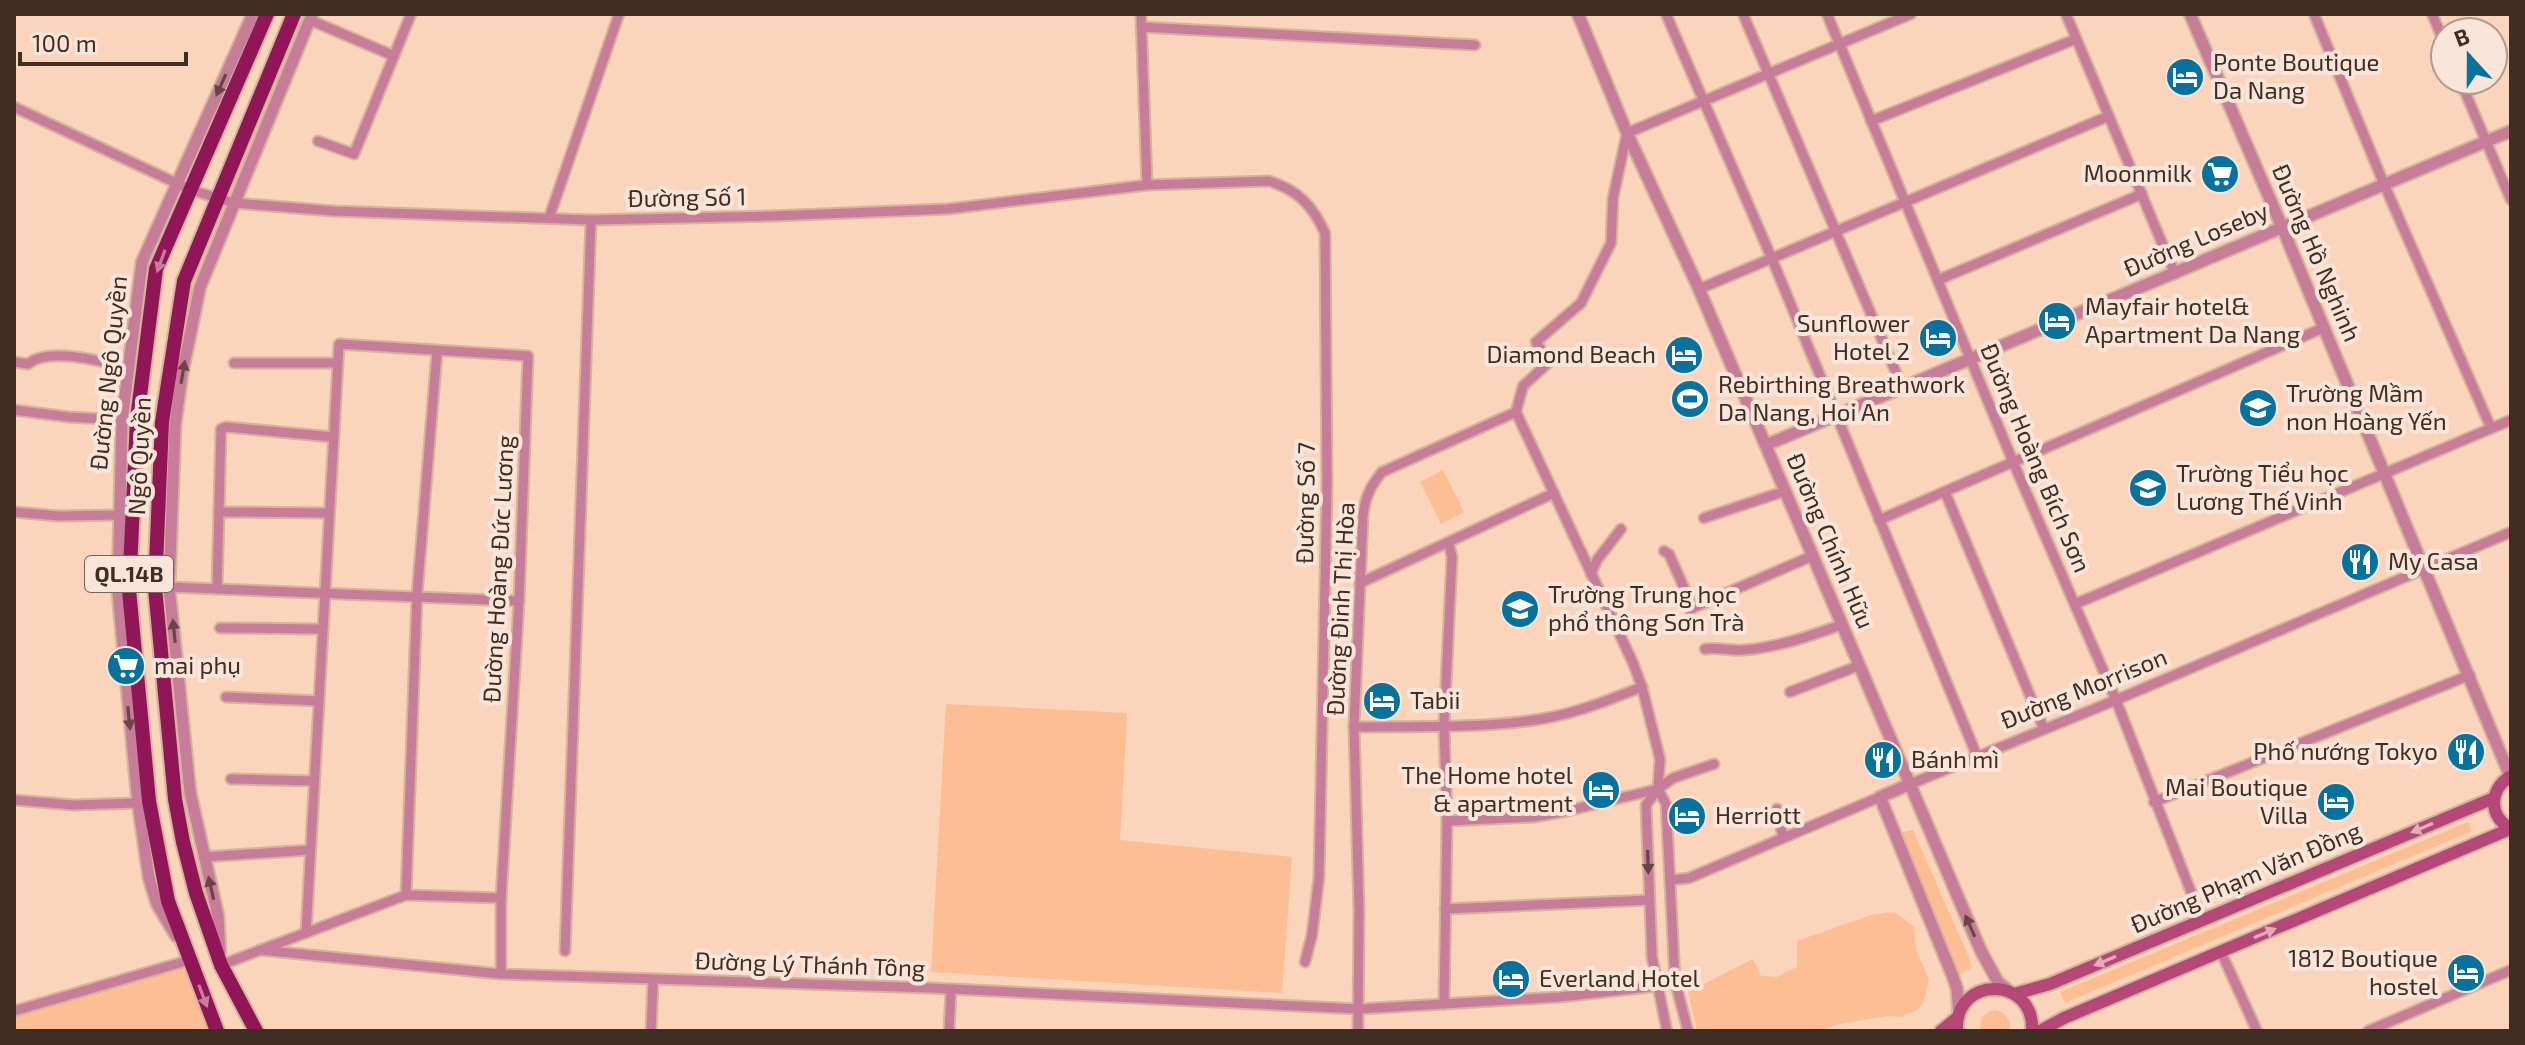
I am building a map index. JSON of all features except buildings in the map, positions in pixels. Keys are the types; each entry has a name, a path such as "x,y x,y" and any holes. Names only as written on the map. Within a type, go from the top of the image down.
{"highway":[{"name":"Ngô Quyền","path":"190,960 168,901 149,801 129,590 137,419 156,269 184,187 267,14"},
{"name":"Ngô Quyền","path":"221,965 196,893 180,828 155,588 163,399 184,281 294,14"},
{"name":"Đường Ngô Quyền","path":"190,960 217,1031"},
{"name":"QL.14B","path":"221,965 256,1031"}],"main road":[{"path":"2510,776 2502,782 2494,798 2499,820 2511,829"},
{"name":"Đường Phạm Văn Đồng","path":"1958,1021 1963,1005 1979,992 2000,989 2012,993 2050,984 2494,798"},
{"path":"2040,1031 2064,1018 2511,829"},
{"path":"2012,993 2028,1008 2032,1031"},
{"path":"1941,1031 1958,1021"}],"street":[{"name":"Đường Ngô Quyền","path":"190,960 157,904 149,878 138,803 118,592 122,420 142,262 184,187 253,14"},
{"path":"318,141 354,154 411,14"},
{"path":"549,218 619,14"},
{"path":"1141,14 1147,185"},
{"name":"Đường Chính Hữu","path":"1578,14 1627,133 1699,289 1985,961 1998,982 2012,993"},
{"path":"1666,14 1772,259 1977,756"},
{"path":"1743,14 1834,234 1903,389"},
{"name":"Đường Hoàng Bích Sơn","path":"1827,14 2116,700 2202,920"},
{"path":"1688,1031 1675,981 1666,804 1658,789 1660,759 1642,687 1516,412 1523,386 1549,362 1536,342 1581,303 1611,243 1613,198 1627,133 1911,14"},
{"path":"2066,14 2175,274"},
{"name":"Đường Hồ Nghinh","path":"2190,14 2510,776"},
{"path":"2314,14 2384,184 2491,428"},
{"path":"394,56 311,17 200,287 175,425 169,587 190,792 218,916 221,965 406,895 501,898"},
{"path":"1141,27 1475,45"},
{"path":"1871,121 2076,39"},
{"path":"2467,96 2511,200"},
{"name":"Đường Số 1","path":"14,107 184,187 217,198 234,203 333,211 591,220 948,209 1159,185"},
{"path":"1699,289 2109,116"},
{"name":"Đường Loseby","path":"1766,445 2511,131"},
{"name":"Đường Số 7","path":"1159,185 1269,181 1286,186 1306,200 1318,216 1325,233 1327,484 1319,877 1312,935 1305,962"},
{"path":"1938,280 2142,194"},
{"path":"565,951 591,220"},
{"path":"1879,520 2323,328"},
{"name":"Đường Hoàng Đức Lương","path":"337,363 339,344 528,356 519,601 501,898 501,974"},
{"path":"406,895 417,595 437,352"},
{"path":"14,362 28,364 36,357 61,356 128,368"},
{"path":"234,363 337,363 306,933"},
{"path":"14,410 122,420"},
{"name":"Đường Đinh Thị Hòa","path":"1358,1031 1354,727 1365,497 1382,472 1516,412"},
{"path":"2075,604 2511,420"},
{"path":"217,589 220,431 223,428 333,437"},
{"path":"1704,518 1785,491"},
{"path":"1945,492 2044,729"},
{"path":"1360,583 1554,493"},
{"path":"14,512 59,516 119,515"},
{"path":"219,512 329,513"},
{"path":"1591,574 1597,560 1621,529"},
{"name":"Đường Morrison","path":"1671,880 1689,878 2511,532"},
{"path":"1444,1004 1447,821 1444,725 1452,557 1449,544"},
{"path":"1664,551 1669,554 1692,609 1812,556"},
{"path":"169,587 519,601"},
{"path":"1705,649 1741,650 1797,640 1841,625"},
{"path":"220,628 323,629"},
{"path":"1790,692 1858,666"},
{"path":"2154,802 2470,675"},
{"path":"1354,727 1545,718 1598,705 1642,687"},
{"path":"226,697 319,701"},
{"path":"1667,1031 1652,957 1646,805 1658,789 1673,778 1714,764"},
{"path":"231,779 314,781"},
{"path":"1447,821 1534,817 1658,789"},
{"path":"1880,797 1953,977 1957,989 1958,1021"},
{"path":"14,800 74,805 138,803"},
{"path":"1777,809 1783,838"},
{"path":"204,857 310,850"},
{"path":"1445,909 1649,900"},
{"name":"Đường Lý Thánh Tông","path":"260,950 501,974 1359,1009 1560,997 1658,986 1675,981"},
{"path":"2221,952 2257,1031"},
{"path":"14,1011 190,960"},
{"path":"2368,1031 2511,970"},
{"path":"651,1031 653,981"},
{"path":"949,1031 951,990"}],"shaded area":[{"path":"1443,470 1464,512 1441,524 1420,482"},
{"path":"946,704 1127,713 1120,840 1292,857 1282,993 931,972"},
{"path":"2468,822 2472,831 2065,1003 2060,992"},
{"path":"1913,830 1970,960 1971,968 1961,974 1956,973 1899,837 1903,832"},
{"path":"1895,912 1914,927 1917,953 1929,979 1924,1001 1917,1010 1901,1017 1888,1016 1838,1024 1820,1031 1697,1031 1688,992 1753,959 1761,976 1777,977 1797,967 1797,941 1871,915"},
{"path":"190,960 217,1031 14,1031 14,1011"},
{"path":"1996,1010 2007,1018 2009,1031 1980,1031 1981,1018"}],"place":[{"name":"Ponte Boutique Da Nang","path":"2185,77"},
{"name":"Moonmilk","path":"2220,174"},
{"name":"Mayfair hotel& Apartment Da Nang","path":"2057,321"},
{"name":"Sunflower Hotel 2","path":"1938,338"},
{"name":"Diamond Beach","path":"1684,355"},
{"name":"Rebirthing Breathwork Da Nang, Hoi An","path":"1690,399"},
{"name":"Trường Mầm non Hoàng Yến","path":"2258,408"},
{"name":"Trường Tiểu học Lương Thế Vinh","path":"2148,488"},
{"name":"My Casa","path":"2360,562"},
{"name":"Trường Trung học phổ thông Sơn Trà","path":"1520,609"},
{"name":"mai phụ","path":"126,666"},
{"name":"Tabii","path":"1382,701"},
{"name":"Phố nướng Tokyo","path":"2466,752"},
{"name":"Bánh mì","path":"1883,760"},
{"name":"The Home hotel & apartment","path":"1601,790"},
{"name":"Mai Boutique Villa","path":"2336,802"},
{"name":"Herriott","path":"1687,816"},
{"name":"1812 Boutique hostel","path":"2466,973"},
{"name":"Everland Hotel","path":"1511,979"}]}
